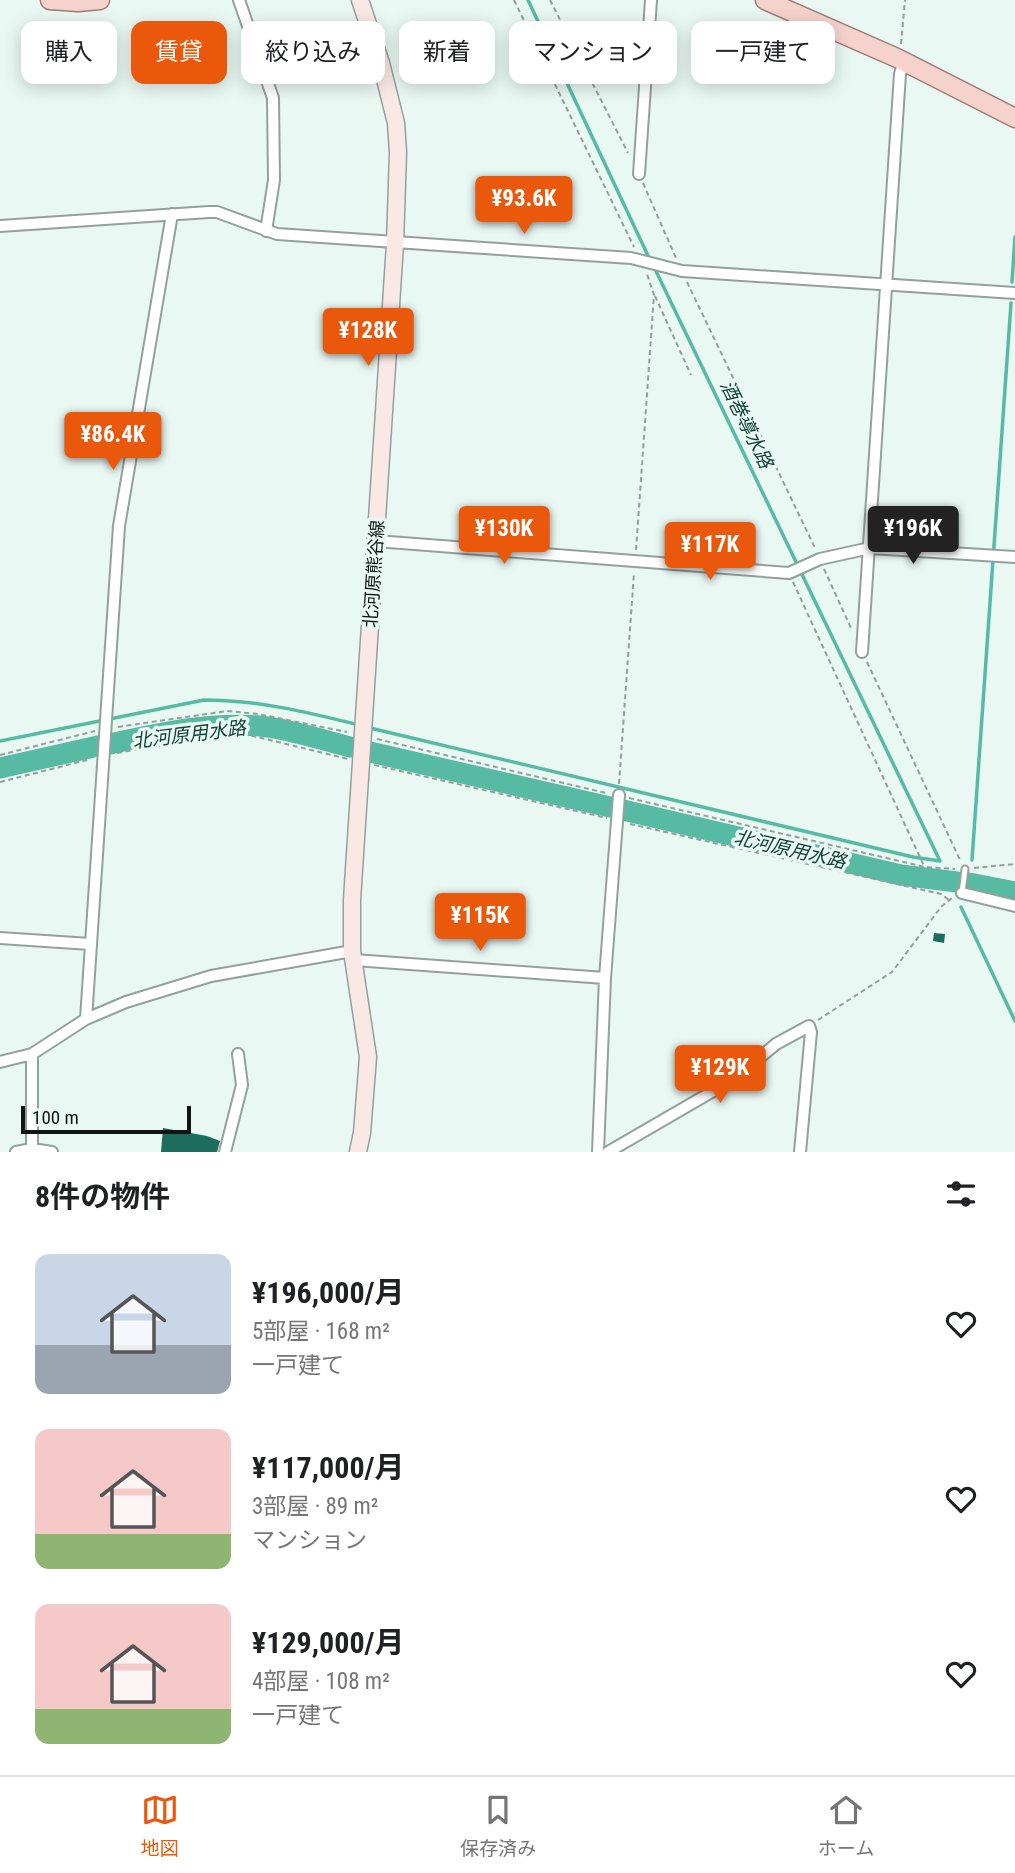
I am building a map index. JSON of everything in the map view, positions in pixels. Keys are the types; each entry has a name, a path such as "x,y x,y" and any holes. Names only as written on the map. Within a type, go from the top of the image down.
{"main road":[{"path":"50,0 100,0"},
{"name":"北河原熊谷線","path":"358,1152 368,1057 353,956 352,900 395,244 398,152 396,124 381,64 360,0"},
{"path":"765,0 900,60 1015,118"}],"street":[{"path":"239,0 273,98 274,180 266,232"},
{"path":"639,174 651,0"},
{"path":"862,652 900,60"},
{"path":"0,226 217,212 266,232 643,261 681,271 1015,293"},
{"path":"86,1019 119,526 172,214"},
{"path":"376,541 789,573 820,559 870,548 1015,557"},
{"path":"598,1152 605,978 619,795"},
{"path":"962,893 1015,906"},
{"path":"0,938 90,944"},
{"path":"0,1062 32,1054 86,1019 126,1002 211,976 353,956 605,978"},
{"path":"608,1152 734,1079 776,1044 808,1026 811,1032 800,1152"},
{"path":"32,1054 32,1149"},
{"path":"225,1152 242,1085 238,1054"},
{"path":"16,1152 32,1149 52,1152"}],"lane":[{"path":"962,893 965,869"}],"path":[{"path":"514,0 643,261 654,295 691,375"},
{"path":"550,0 639,174 681,271 851,629"},
{"path":"900,60 905,0"},
{"path":"619,795 654,295"},
{"path":"789,573 925,867"},
{"path":"862,652 965,869"},
{"path":"0,755 104,731 205,713 258,714 364,736 925,867 965,869 1015,864"},
{"path":"0,782 102,754 227,734 262,738 941,894 948,900"},
{"path":"808,1026 892,972 948,900 962,893"}],"building":[{"path":"934,933 945,934 944,943 933,941"},
{"path":"163,1128 220,1141 217,1152 161,1152"}],"waterway":[{"name":"酒巻導水路","path":"528,0 650,260"},
{"path":"1012,282 1015,237"},
{"name":"酒巻導水路","path":"654,267 940,861"},
{"path":"972,860 1011,303"},
{"path":"0,741 204,700 263,704 359,725"},
{"name":"北河原用水路","path":"110,744 185,729 241,725 283,730 350,747"},
{"path":"370,728 913,857 940,861"},
{"name":"北河原用水路","path":"0,768 98,746"},
{"name":"北河原用水路","path":"370,752 610,807"},
{"name":"北河原用水路","path":"623,810 901,875 957,882"},
{"name":"北河原用水路","path":"969,883 1015,892"},
{"name":"酒巻導水路","path":"961,907 1015,1021"}]}
